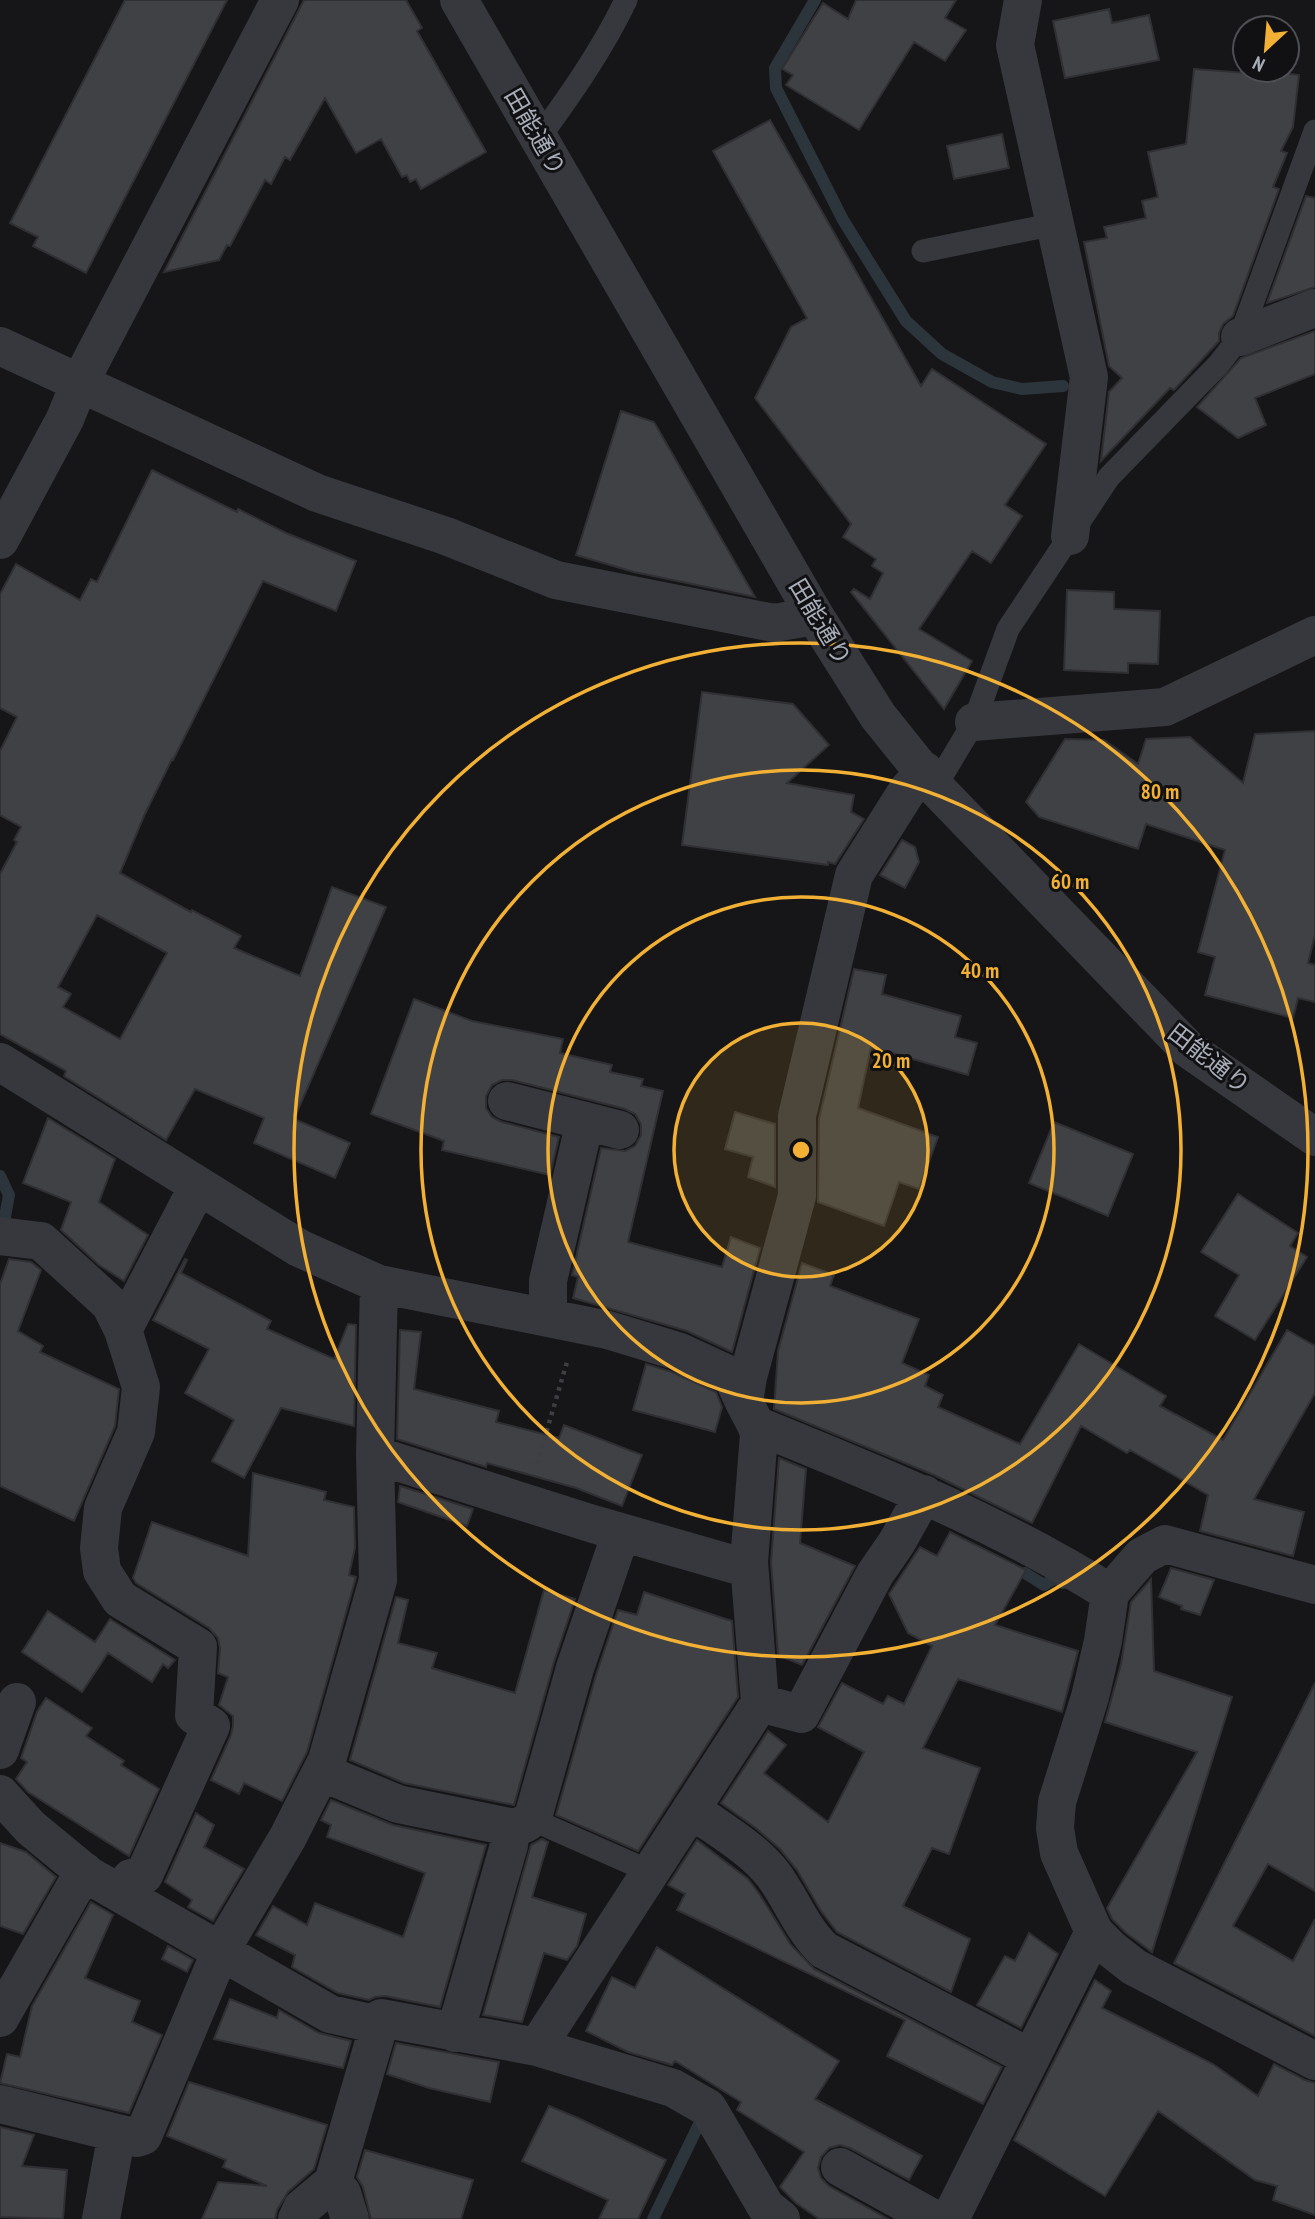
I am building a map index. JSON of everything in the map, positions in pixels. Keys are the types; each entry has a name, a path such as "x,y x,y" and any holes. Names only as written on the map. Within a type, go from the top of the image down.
{"street":[{"path":"0,540 280,0"},
{"name":"田能通り","path":"459,0 815,616 878,716 930,779 1188,1049 1315,1137"},
{"path":"1023,0 1015,45 1089,377 1070,536"},
{"path":"1240,337 1315,308"},
{"path":"0,346 317,493 446,536 556,580 774,623 815,616"},
{"path":"974,722 1166,707 1315,635"},
{"path":"750,1413 748,1377 797,1196 797,1116 853,875 907,791 930,779"},
{"path":"0,1062 299,1248 379,1284 608,1330 680,1352 732,1376 759,1434 749,1565 760,1703 537,2048"},
{"path":"507,1101 603,1125 548,1281 564,1321"},
{"path":"123,1330 198,1186"},
{"path":"0,1236 41,1241 110,1304 123,1330 141,1387 136,1432 103,1508 99,1548 102,1571 120,1599 198,1647 194,1715 211,1726 144,1875 131,1878 120,1893"},
{"path":"0,2104 137,2138 142,2136 221,1951 288,1837 327,1760 378,1580 375,1455 379,1284"},
{"path":"750,1413 924,1494 1083,1576 1110,1593"},
{"path":"375,1455 621,1533 739,1566 749,1565"},
{"path":"760,1703 801,1714 875,1574 924,1494"},
{"path":"455,2033 509,1846 510,1833 522,1824 621,1533"},
{"path":"1315,1585 1165,1544 1142,1556 1110,1593 1101,1653 1057,1802 1055,1828 1059,1853 1094,1932 1111,1949 1134,1967 1315,2061"},
{"path":"0,1750 17,1702"},
{"path":"321,1772 398,1804 522,1824"},
{"path":"0,1794 31,1828 84,1871 120,1893 330,2014 379,2025"},
{"path":"691,1809 760,1860 824,1950 1031,2058"},
{"path":"0,2018 84,1871"},
{"path":"950,2219 1094,1932"},
{"path":"297,2219 302,2208 333,2182 382,2018 537,2048 673,2088 708,2108 766,2207 781,2219"},
{"path":"101,2219 117,2133"},
{"path":"840,2167 934,2219"},
{"path":"333,2182 342,2193 350,2219"}],"lane":[{"path":"539,138 609,35 626,0"},
{"path":"930,779 974,722 1008,629 1109,477 1218,365 1240,337 1315,131"},
{"path":"923,251 1055,224"},
{"path":"522,1824 651,1872"}],"path":[{"path":"526,1503 564,1321"}],"building":[{"path":"125,0 227,0 86,273 33,246 38,237 10,223"},
{"path":"304,0 406,0 422,28 417,31 486,152 421,189 416,179 410,182 407,175 402,177 381,139 356,153 325,98 290,160 285,157 271,184 265,180 230,246 227,245 219,260 164,272"},
{"path":"856,0 956,0 945,18 966,30 945,61 914,42 859,130 786,85 793,75 782,69 823,3 848,19"},
{"path":"1109,9 1112,23 1149,15 1159,60 1065,78 1053,21"},
{"path":"1194,69 1231,72 1231,84 1298,84 1293,127 1281,151 1287,153 1273,187 1279,189 1233,316 1223,324 1219,341 1174,390 1170,388 1101,461 1109,392 1122,378 1109,366 1084,242 1107,238 1104,227 1146,218 1142,201 1158,197 1148,152 1186,144"},
{"path":"770,120 921,386 932,369 1046,444 1005,505 1022,516 991,563 972,551 919,629 972,661 944,709 851,592 854,589 870,599 883,573 872,566 876,559 843,537 851,524 755,398 791,327 807,318 713,151"},
{"path":"1002,134 1009,168 954,179 947,146"},
{"path":"1306,196 1315,198 1315,287 1267,303"},
{"path":"1315,331 1315,374 1255,398 1266,425 1238,438 1197,407 1241,358"},
{"path":"621,411 654,422 755,597 634,572 576,555"},
{"path":"152,470 237,512 238,509 286,533 356,561 336,611 263,581 144,816 120,873 241,936 234,948 300,976 332,887 386,907 294,1119 350,1143 335,1178 254,1143 264,1118 195,1089 166,1140 64,1076 66,1071 0,1034 0,874 17,842 14,840 21,827 0,815 0,751 17,717 0,708 0,594 16,564 80,600 91,579 97,582","holes":["97,915 167,953 120,1039 63,1007 71,994 58,987"]},
{"path":"1067,590 1114,592 1114,609 1160,611 1158,664 1128,663 1128,673 1064,670"},
{"path":"702,692 793,704 829,745 787,783 854,795 851,812 864,819 835,864 682,845"},
{"path":"1315,731 1315,935 1308,963 1315,965 1315,1002 1298,998 1293,1018 1205,995 1215,957 1198,952 1225,850 1146,824 1138,849 1039,817 1026,802 1065,739 1104,740 1138,764 1146,739 1190,737 1243,783 1255,734"},
{"path":"902,840 915,847 919,862 905,888 880,875"},
{"path":"854,969 886,975 882,994 961,1016 955,1037 977,1043 968,1075 871,1047 858,1108 938,1137 919,1189 899,1182 884,1226 818,1202 819,1119"},
{"path":"414,999 472,1021 563,1039 560,1053 612,1065 610,1072 643,1079 641,1086 663,1091 628,1242 722,1267 731,1237 760,1248 732,1352 687,1331 573,1298 578,1277 572,1275 601,1148 625,1151 635,1146 641,1135 641,1124 635,1114 625,1109 512,1080 502,1080 492,1085 486,1096 486,1108 492,1117 559,1137 550,1175 442,1150 444,1141 371,1114"},
{"path":"735,1112 775,1124 775,1187 748,1177 753,1157 725,1149"},
{"path":"48,1118 115,1159 99,1202 148,1235 124,1281 99,1265 61,1230 71,1202 23,1183"},
{"path":"1054,1122 1133,1154 1108,1216 1029,1183"},
{"path":"1238,1194 1298,1233 1290,1246 1307,1257 1255,1340 1215,1316 1239,1275 1201,1252"},
{"path":"9,1259 31,1262 41,1270 18,1331 43,1346 40,1352 119,1389 115,1426 74,1521 0,1486 0,1284"},
{"path":"185,1259 187,1260 181,1273 271,1321 267,1329 334,1359 348,1324 356,1325 354,1426 281,1408 244,1478 212,1461 234,1420 185,1393 209,1349 153,1320"},
{"path":"802,1263 834,1275 830,1286 919,1319 902,1363 929,1375 925,1386 943,1395 938,1407 1020,1444 1079,1344 1166,1396 1160,1406 1223,1440 1287,1330 1315,1346 1315,1393 1254,1499 1304,1512 1293,1556 1200,1531 1208,1495 1130,1450 1127,1453 1081,1426 1032,1523 934,1475 774,1409 778,1351"},
{"path":"400,1330 421,1332 414,1389 499,1411 496,1422 559,1438 564,1425 642,1455 622,1506 576,1488 487,1463 486,1467 397,1439"},
{"path":"646,1364 672,1372 716,1392 722,1407 715,1432 633,1410"},
{"path":"779,1458 806,1469 800,1543 855,1566 802,1665 778,1655 771,1562"},
{"path":"253,1473 326,1492 324,1500 354,1507 355,1548 349,1575 356,1577 307,1752 282,1801 244,1783 239,1794 211,1780 233,1726 233,1716 219,1705 228,1677 218,1673 218,1638 209,1628 136,1583 133,1578 152,1522 248,1556"},
{"path":"400,1486 473,1509 467,1526 398,1502"},
{"path":"950,1532 1026,1570 995,1625 1078,1651 1062,1712 958,1679 923,1748 980,1768 949,1854 932,1848 903,1906 970,1939 951,1992 837,1932 797,1870 780,1849 721,1803 768,1731 786,1745 764,1773 828,1822 864,1752 818,1727 842,1683 883,1704 888,1696 904,1704 932,1646 908,1633 889,1594 920,1547 937,1556"},
{"path":"1171,1568 1214,1580 1200,1615 1181,1609 1182,1606 1159,1597"},
{"path":"1151,1579 1154,1671 1232,1697 1152,1952 1126,1933 1112,1919 1107,1908 1197,1752 1105,1722 1121,1664 1131,1602"},
{"path":"544,1590 575,1599 554,1662 514,1805 404,1783 350,1760 396,1597 408,1600 398,1643 437,1653 432,1668 515,1693"},
{"path":"644,1592 732,1621 738,1697 638,1851 556,1815 596,1675 618,1610 637,1615"},
{"path":"48,1611 95,1642 110,1619 175,1660 168,1668 163,1664 152,1682 108,1653 82,1692 22,1652"},
{"path":"1315,1683 1315,1891 1268,1864 1233,1926 1293,1961 1315,1919 1315,2036 1174,1963"},
{"path":"46,1698 92,1728 86,1736 124,1761 121,1765 159,1789 129,1856 28,1792 16,1779 27,1762 21,1758 37,1712"},
{"path":"331,1800 393,1825 486,1845 440,2007 385,1996 369,2000 338,1993 292,1967 295,1955 256,1935 273,1906 307,1925 315,1903 403,1937 425,1873 327,1837 331,1825 321,1820"},
{"path":"196,1813 214,1825 204,1847 244,1869 213,1921 188,1907 192,1900 165,1882"},
{"path":"542,1839 548,1842 532,1897 586,1914 577,1946 567,1960 544,1953 522,2022 483,2015 531,1845"},
{"path":"697,1840 748,1879 791,1945 814,1969 1002,2067 983,2104 887,2056 905,2020 677,1910 685,1894 668,1885"},
{"path":"0,1843 26,1852 56,1877 23,1934 0,1926"},
{"path":"91,1902 113,1915 85,1978 140,2001 132,2022 162,2035 129,2113 0,2083 7,2054 20,2057 32,2006"},
{"path":"1029,1933 1058,1954 1021,2028 977,2005 1005,1956 1015,1961"},
{"path":"168,1946 193,1960 187,1972 162,1959"},
{"path":"657,1947 839,2061 815,2099 922,2156 909,2180 840,2145 829,2148 821,2157 818,2168 821,2178 829,2186 888,2219 819,2219 796,2203 780,2187 804,2152 737,2110 741,2102 675,2061 672,2065 628,2052 586,2031 612,1977 635,1988"},
{"path":"1095,1980 1111,1991 1102,2008 1213,2064 1258,2096 1274,2064 1315,2083 1315,2215 1273,2200 1277,2186 1255,2180 1158,2111 1105,2196 1014,2140"},
{"path":"230,1999 277,2018 279,2010 319,2033 351,2041 343,2068 214,2039"},
{"path":"396,2043 499,2062 490,2102 429,2088 387,2074"},
{"path":"189,2082 327,2125 314,2169 288,2192 277,2210 275,2219 202,2219 218,2182 267,2186 223,2167 226,2160 167,2136"},
{"path":"549,2106 666,2160 638,2219 599,2219 608,2200 522,2161"},
{"path":"0,2127 34,2135 22,2166 67,2170 63,2219 0,2217"},
{"path":"365,2150 473,2180 461,2219 371,2219 363,2187 357,2177"}],"waterway":[{"path":"815,0 775,68 776,88 843,220 906,321 942,354 992,382 1022,389 1063,386"},
{"path":"0,1176 9,1195 2,1233"},
{"path":"1025,1573 1044,1585 1055,1578 1063,1583"},
{"path":"653,2219 701,2120 699,2115"}]}
